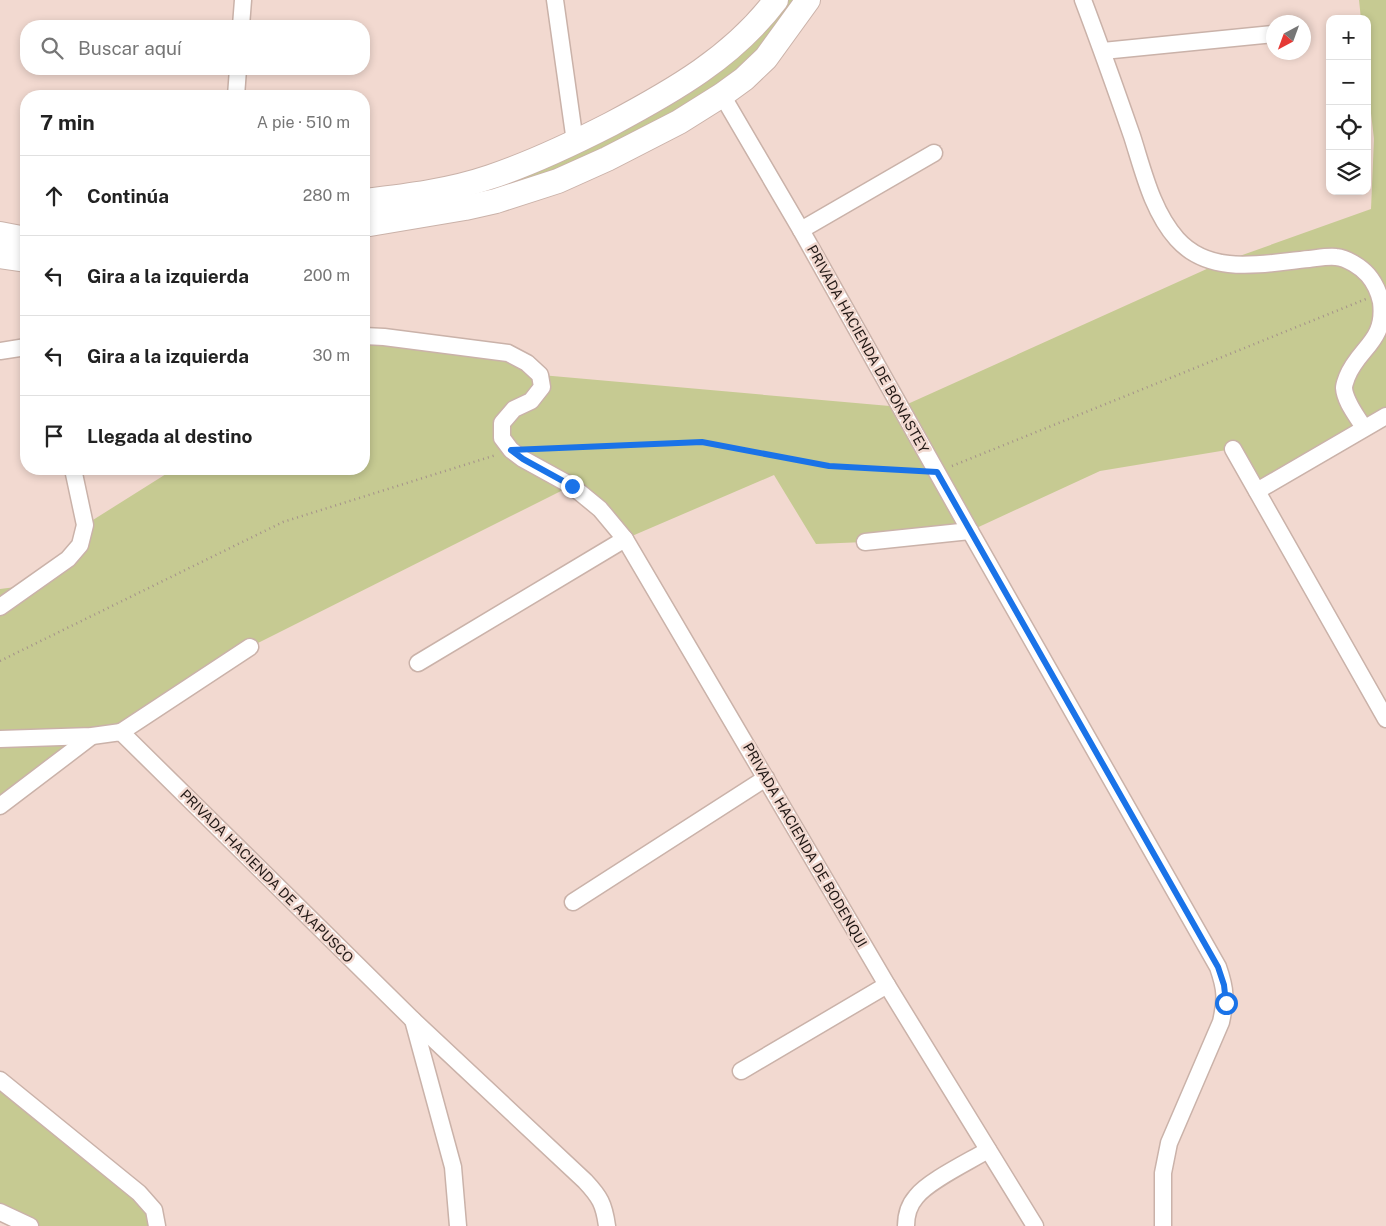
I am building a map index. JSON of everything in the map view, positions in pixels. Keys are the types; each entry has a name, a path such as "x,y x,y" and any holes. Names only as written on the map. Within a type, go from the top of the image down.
{"street":[{"path":"241,20 243,0"},
{"path":"555,0 575,142"},
{"path":"370,200 433,192 490,178 575,142 663,96 722,56 763,18 776,0"},
{"path":"370,224 496,201 558,181 607,159 679,122 744,79 766,58 808,0"},
{"path":"1083,0 1103,51 1151,193 1162,218 1177,240 1198,256 1220,263 1242,266 1336,256 1354,263 1368,275 1379,293 1383,311 1383,325 1376,339 1351,368 1344,386 1349,403 1364,428"},
{"path":"1103,51 1266,35"},
{"path":"722,56 738,58 744,66 744,79"},
{"path":"236,90 238,75"},
{"name":"PRIVADA HACIENDA DE BONASTEY","path":"722,95 801,230 1213,959 1224,985 1226,1003 1222,1022 1169,1143 1163,1172 1163,1226"},
{"path":"801,230 934,153"},
{"path":"0,234 20,238"},
{"path":"0,256 20,259"},
{"path":"370,336 384,336 508,353 527,363 540,375 542,387 531,401 514,409 502,424 502,438 511,450"},
{"path":"0,351 20,348"},
{"path":"1257,491 1386,416"},
{"path":"1233,449 1386,719"},
{"name":"PRIVADA HACIENDA DE BODENQUI","path":"511,450 523,459 572,486 600,509 625,539 888,985 1035,1226"},
{"path":"0,607 68,559 80,545 85,524 74,475"},
{"path":"865,542 970,531"},
{"path":"418,663 625,539"},
{"path":"0,739 92,736 121,732 250,647"},
{"name":"PRIVADA HACIENDA DE AXAPUSCO","path":"121,732 413,1020 598,1195 605,1207 607,1226"},
{"path":"0,806 92,736"},
{"name":"PRIVADA HACIENDA DE BODENQUI","path":"573,902 766,778"},
{"path":"742,1071 888,985"},
{"path":"413,1020 453,1167 458,1226"},
{"path":"0,1080 139,1193 154,1210 158,1226"},
{"path":"906,1226 909,1208 916,1197 926,1188 988,1150"},
{"path":"0,1212 30,1226"}],"path":[{"path":"0,661 283,522 511,450 702,442 829,466 937,472 1379,293"}],"green space":[{"path":"776,0 807,0 744,79 496,201 370,224 370,200 433,193 663,96"},
{"path":"1359,0 1386,0 1386,416 1257,491 1233,449 1100,471 970,531 865,542 816,544 774,475 625,539 571,486 250,647 121,732 92,736 0,806 0,589 32,585 68,559 85,525 164,475 370,475 370,345 384,337 508,353 541,375 901,407 1220,263 1371,209 1374,139 1371,113 1371,15 1361,15"},
{"path":"0,1080 139,1193 157,1226 30,1226 0,1212"}],"route":[{"path":"572,486 523,459 511,450 702,442 829,466 937,472 1218,967 1224,985 1226,1003"}]}
